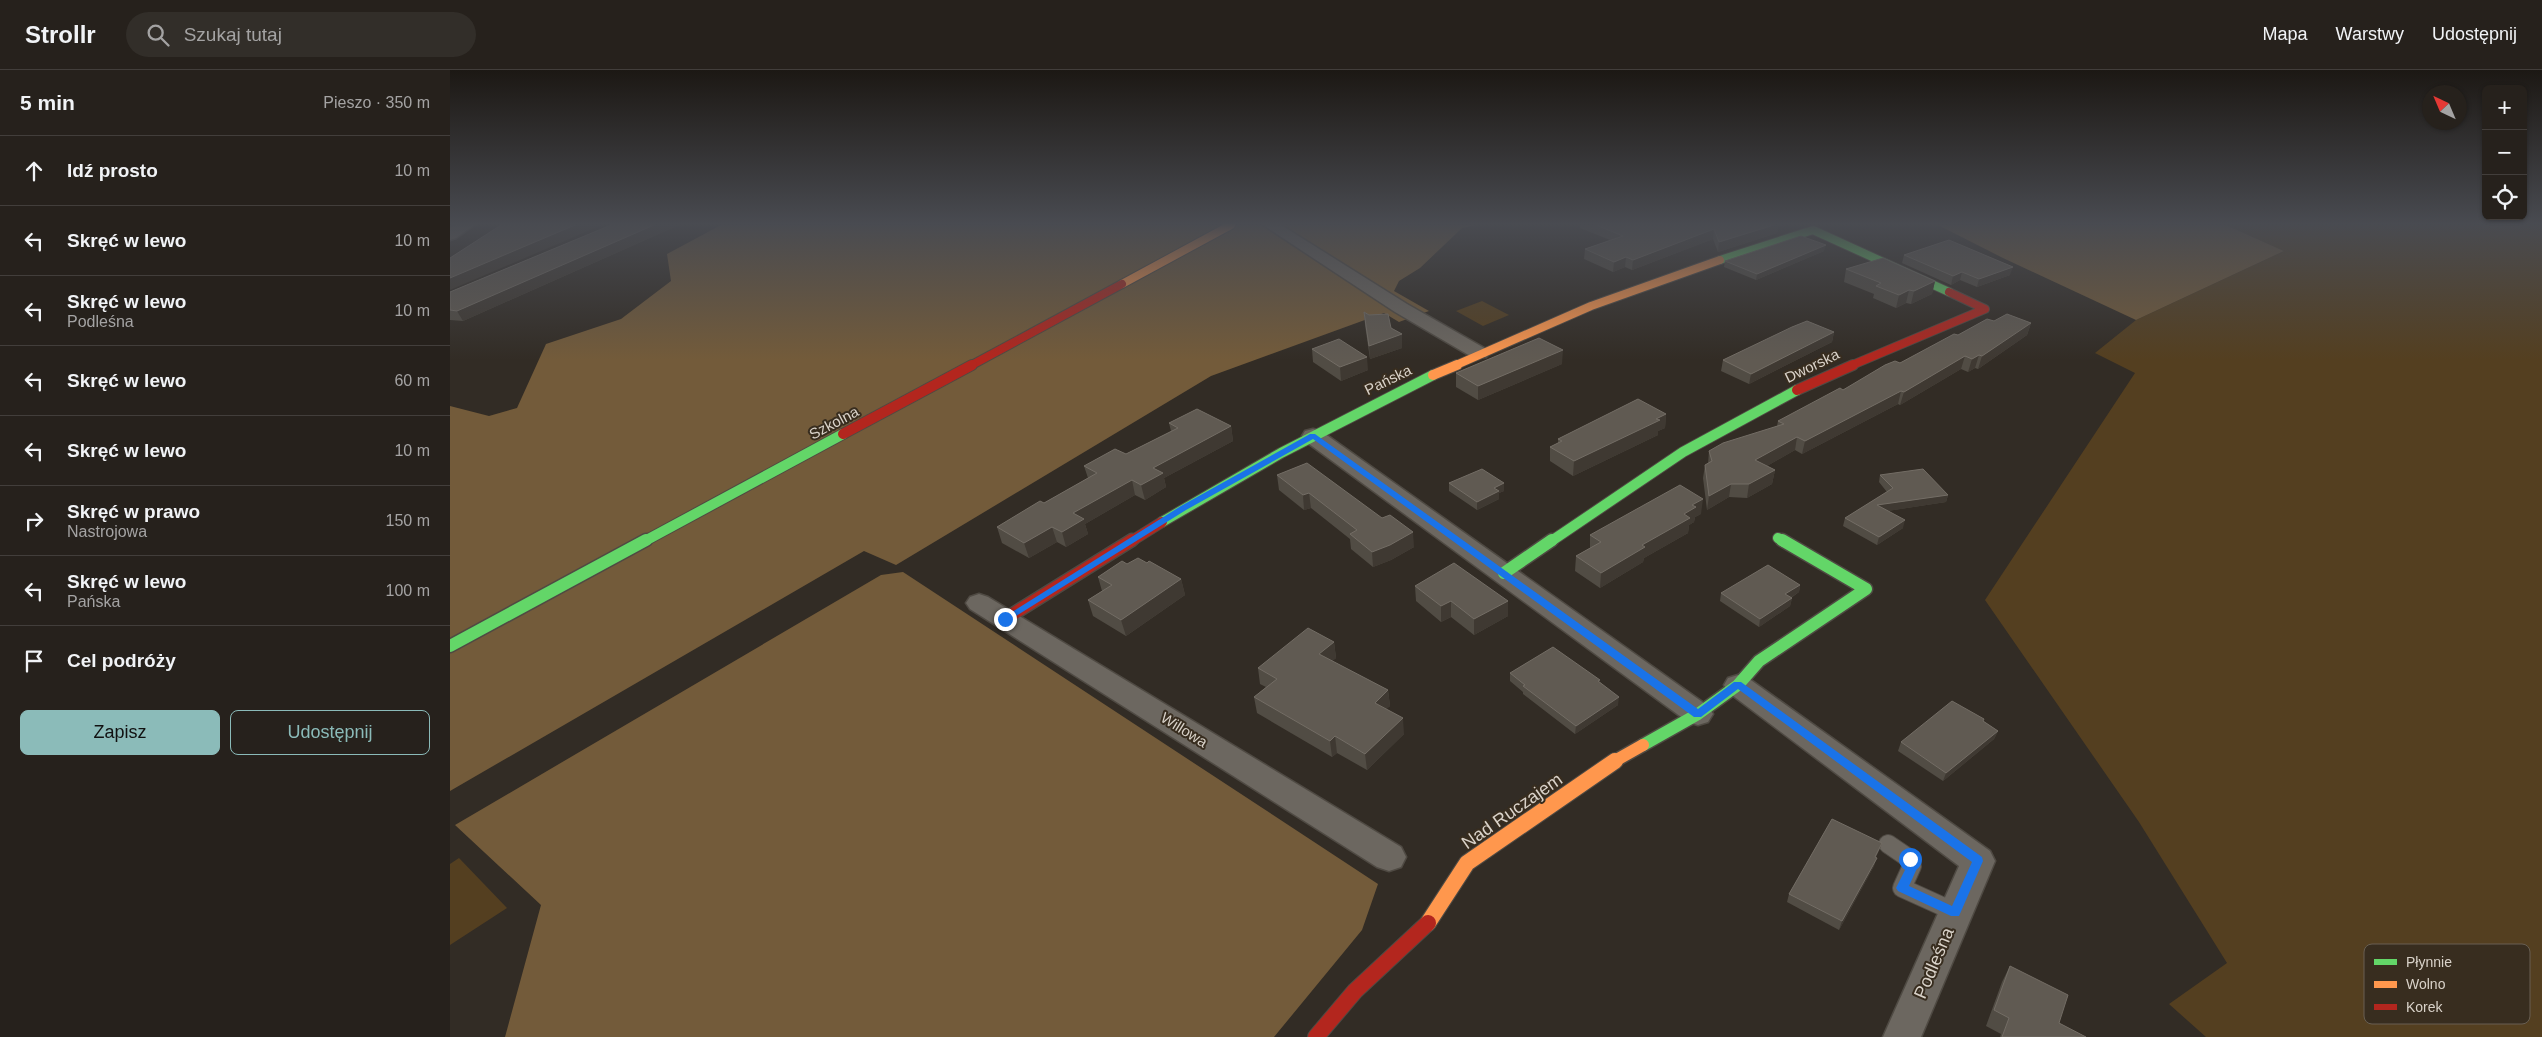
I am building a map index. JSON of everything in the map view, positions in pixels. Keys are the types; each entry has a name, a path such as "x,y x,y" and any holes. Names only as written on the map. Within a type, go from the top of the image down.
{"street":[{"name":"Szkolna","path":"450,646 1147,270"},
{"path":"1342,270 1479,353"},
{"name":"Pańska","path":"1005,619 1184,508 1313,436 1479,353 1572,313 1688,270"},
{"name":"Dworska","path":"1504,573 1638,482 1745,417 1841,369 1985,309 1900,270"},
{"path":"1313,436 1690,708"},
{"name":"Nad Ruczajem","path":"1316,1037 1355,991 1394,958 1428,922 1467,863 1690,708 1738,685 1759,661 1866,590 1778,538"},
{"name":"Willowa","path":"979,603 1389,857"},
{"name":"Podleśna","path":"1738,685 1978,861 1902,1037"}],"lane":[{"path":"1888,844 1910,859 1912,866 1897,886 1955,912"}],"shaded area":[{"path":"669,270 1417,270 1399,281 1394,291 1429,311 1399,322 1384,313 1211,376 896,565 864,551 450,791 450,406 489,416 517,408 546,344 621,319 671,281"},
{"path":"2029,270 2243,270 2136,320"},
{"path":"2243,270 2542,270 2542,1037 2206,1037 2169,1004 2227,963 2139,822 1985,600 2135,373 2095,353 2136,320"},
{"path":"1482,301 1509,315 1483,326 1456,311"},
{"path":"903,572 1378,884 1362,930 1274,1037 505,1037 541,905 455,825 881,575"},
{"path":"459,858 507,908 450,945 450,864"}],"building":[{"path":"450,270 469,270 450,278"},
{"path":"503,270 551,270 457,311 450,310 450,292"},
{"path":"1747,270 1766,270 1757,274"},
{"path":"1849,270 1910,270 1935,281 1914,291 1909,290 1899,295 1876,286 1881,283"},
{"path":"1939,270 2004,270 1979,279 1962,272 1953,276"},
{"path":"1364,312 1369,315 1388,314 1391,328 1402,334 1369,346"},
{"path":"2007,314 2031,323 1982,356 1979,355 1972,359 1965,356 1904,392 1901,391 1805,441 1797,437 1755,460 1775,470 1749,484 1731,484 1709,496 1705,465 1712,461 1709,451 1723,443 1784,424 1778,421 1840,388 1843,390 1885,365 1895,361 1900,363 1954,334 1958,335 1987,319 1994,321"},
{"path":"1807,321 1834,332 1751,374 1723,360 1792,327"},
{"path":"1539,338 1563,350 1478,386 1456,373"},
{"path":"1339,339 1367,357 1340,367 1312,349"},
{"path":"1638,399 1666,414 1656,419 1660,420 1574,461 1550,447 1562,441 1558,439"},
{"path":"1197,409 1231,426 1153,468 1163,473 1141,485 1132,480 1073,513 1084,519 1062,532 1052,527 1024,543 997,527 1040,501 1044,503 1097,473 1084,466 1115,449 1126,454 1178,428 1169,423"},
{"path":"1307,463 1382,518 1390,515 1413,532 1390,545 1372,552 1350,534 1357,530 1309,493 1303,495 1277,475"},
{"path":"1482,469 1504,483 1494,488 1499,491 1477,502 1449,483"},
{"path":"1923,469 1948,495 1877,505 1905,520 1879,537 1845,518 1893,488 1880,475"},
{"path":"1680,485 1703,499 1692,505 1696,507 1684,514 1690,518 1642,545 1645,547 1601,573 1576,556 1601,542 1590,535"},
{"path":"1138,558 1147,563 1149,561 1181,579 1121,620 1088,600 1112,585 1098,577 1122,561 1127,564"},
{"path":"1454,563 1508,601 1474,619 1451,601 1441,606 1415,586"},
{"path":"1768,565 1800,585 1785,594 1792,598 1760,619 1721,593"},
{"path":"1308,628 1334,642 1319,654 1388,690 1375,703 1403,718 1365,754 1335,736 1330,741 1254,697 1277,679 1258,668"},
{"path":"1553,647 1600,680 1598,681 1619,697 1576,726 1523,686 1525,685 1510,673"},
{"path":"1952,701 1984,719 1983,721 1998,731 1946,773 1901,742"},
{"path":"1832,819 1882,843 1875,857 1877,858 1842,921 1789,894"},
{"path":"2010,966 2068,995 2059,1023 2086,1037 2002,1037 2009,1018 1994,1010"}],"traffic: fast":[{"path":"1901,270 1949,292"},
{"path":"1162,522 1281,453 1433,375"},
{"path":"1504,573 1683,452 1797,390"},
{"path":"450,646 843,434"},
{"path":"1643,745 1698,714 1738,685 1759,661 1866,589 1778,538"}],"traffic: slow":[{"path":"1122,284 1148,270"},
{"path":"1433,375 1591,306 1692,270"},
{"path":"1428,923 1467,863 1609,764 1643,745"}],"traffic: jam":[{"path":"843,434 1122,284"},
{"path":"1797,390 1894,346 1985,309 1949,292"},
{"path":"1005,619 1162,522"},
{"path":"1316,1037 1355,991 1428,923"}],"route":[{"path":"1005,619 1184,508 1313,436 1698,714 1738,685 1978,861 1955,912 1902,888 1912,866 1910,859"}]}
